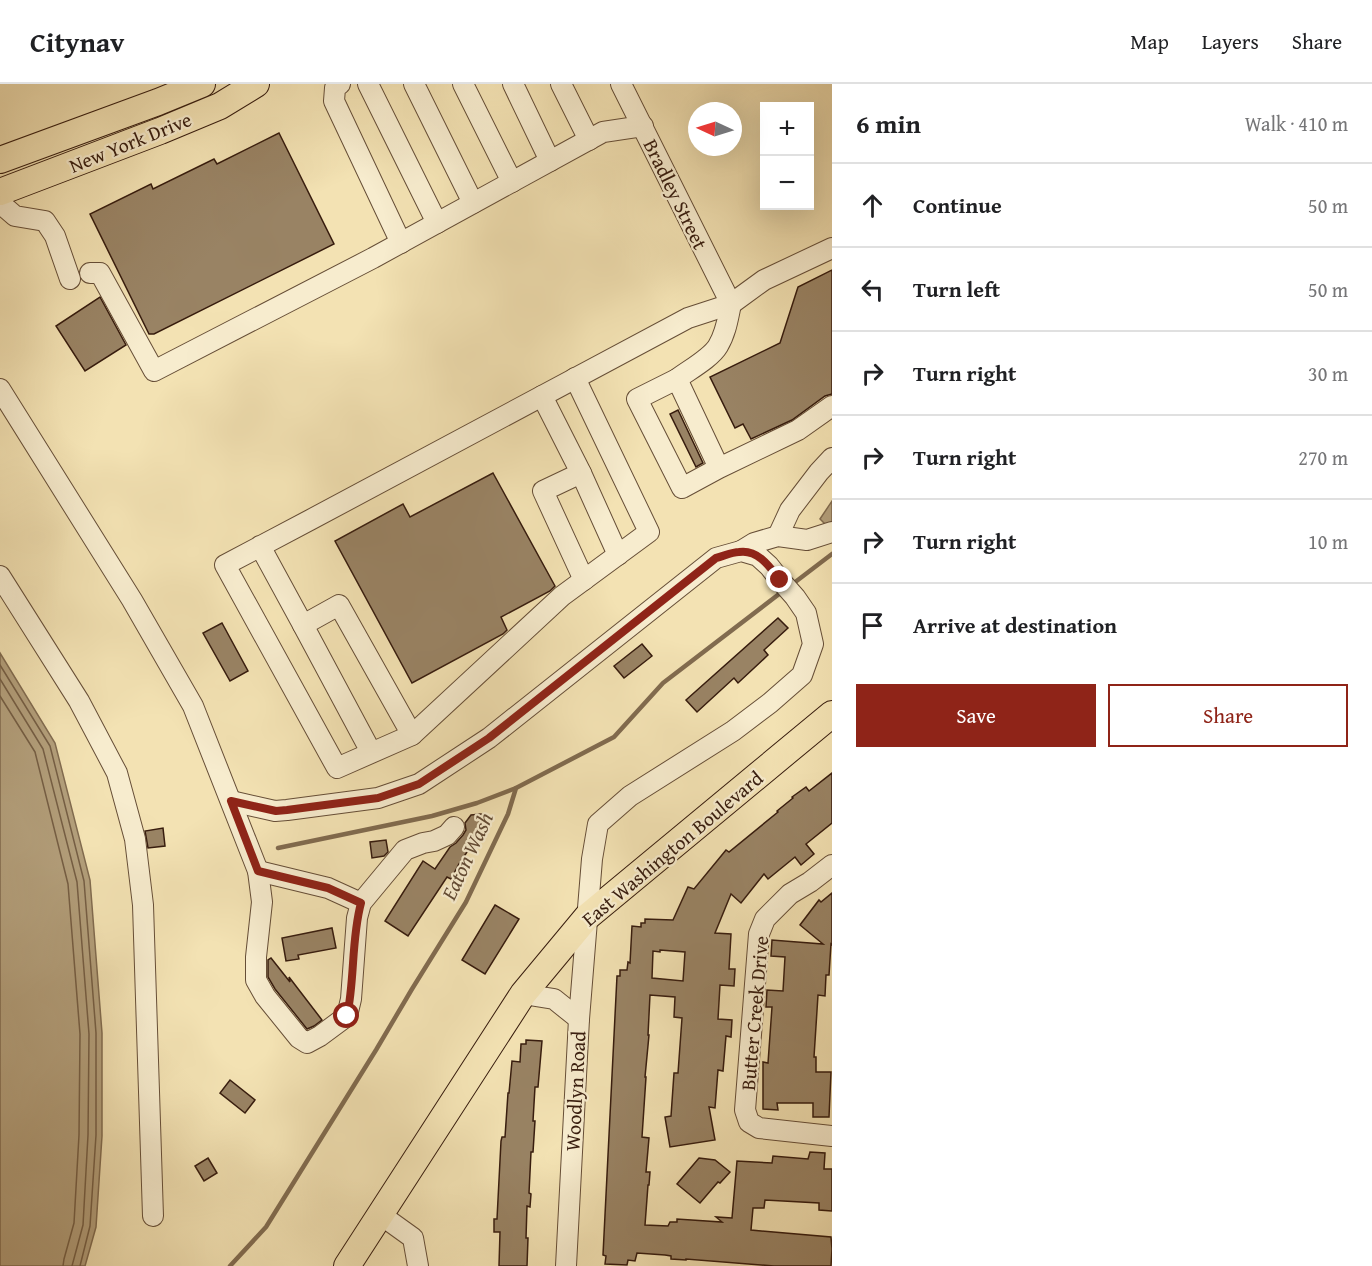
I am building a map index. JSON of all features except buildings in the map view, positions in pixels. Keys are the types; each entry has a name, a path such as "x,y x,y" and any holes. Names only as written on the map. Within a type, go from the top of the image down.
{"main road":[{"name":"New York Drive","path":"0,160 202,84"},
{"name":"New York Drive","path":"0,192 220,106 256,84"},
{"name":"East Washington Boulevard","path":"347,1266 523,994 587,916 832,714"}],"street":[{"path":"340,84 335,88 334,101 401,243"},
{"path":"368,84 437,223"},
{"path":"414,84 473,203"},
{"path":"463,84 512,182"},
{"path":"513,84 550,161"},
{"path":"561,84 589,140"},
{"name":"Bradley Street","path":"621,84 731,304"},
{"path":"90,273 100,273 154,371 401,243 603,132 643,126"},
{"path":"0,203 15,216 45,221 55,236 70,279"},
{"path":"575,378 650,532 562,596 412,735 337,768 225,565 260,546 542,396 575,378 688,318 731,304 764,280 832,248"},
{"path":"731,304 724,334 718,347 677,379 637,399 682,488 798,430 832,406"},
{"path":"677,379 719,468"},
{"path":"0,389 132,600 193,706 258,871 262,902 256,980 265,996 298,1038 307,1043 347,1016 351,999 357,918 361,903 405,850 423,843 434,842 447,835 454,827"},
{"path":"542,396 581,473 618,555"},
{"path":"778,536 790,510 819,471 832,458"},
{"path":"581,473 543,491 584,580"},
{"path":"231,801 276,811 378,798 419,784 489,738 716,558 778,536 807,540 832,532"},
{"path":"260,546 371,752"},
{"name":"Woodlyn Road","path":"566,1266 579,1019 592,859 598,824 630,796 733,731 770,703 802,675 813,644 806,614 795,597 758,555 741,551"},
{"path":"0,576 79,701 112,762 135,838 143,905 153,1216"},
{"path":"303,625 339,605 412,735"},
{"name":"Butter Creek Drive","path":"832,865 790,894 765,919 759,934 745,1110 749,1122 759,1128 832,1136"},
{"path":"258,871 328,888 361,903"},
{"path":"523,994 554,999 579,1019"},
{"path":"381,1215 413,1238 418,1266"}],"water":[{"path":"832,501 832,521 826,525 820,519"},
{"path":"0,653 55,743 90,880 102,1033 102,1136 96,1227 85,1266 0,1266"}],"waterway":[{"name":"Eaton Wash","path":"790,586 832,554"},
{"name":"Eaton Wash","path":"230,1266 266,1227 466,902 508,814 516,788 614,737 663,683 783,591"},
{"path":"278,848 432,816 477,803 516,788"}],"route":[{"path":"347,1016 351,999 357,918 361,903 328,888 258,871 231,801 276,811 378,798 419,784 489,738 716,558 741,551 758,555 780,580"}]}
